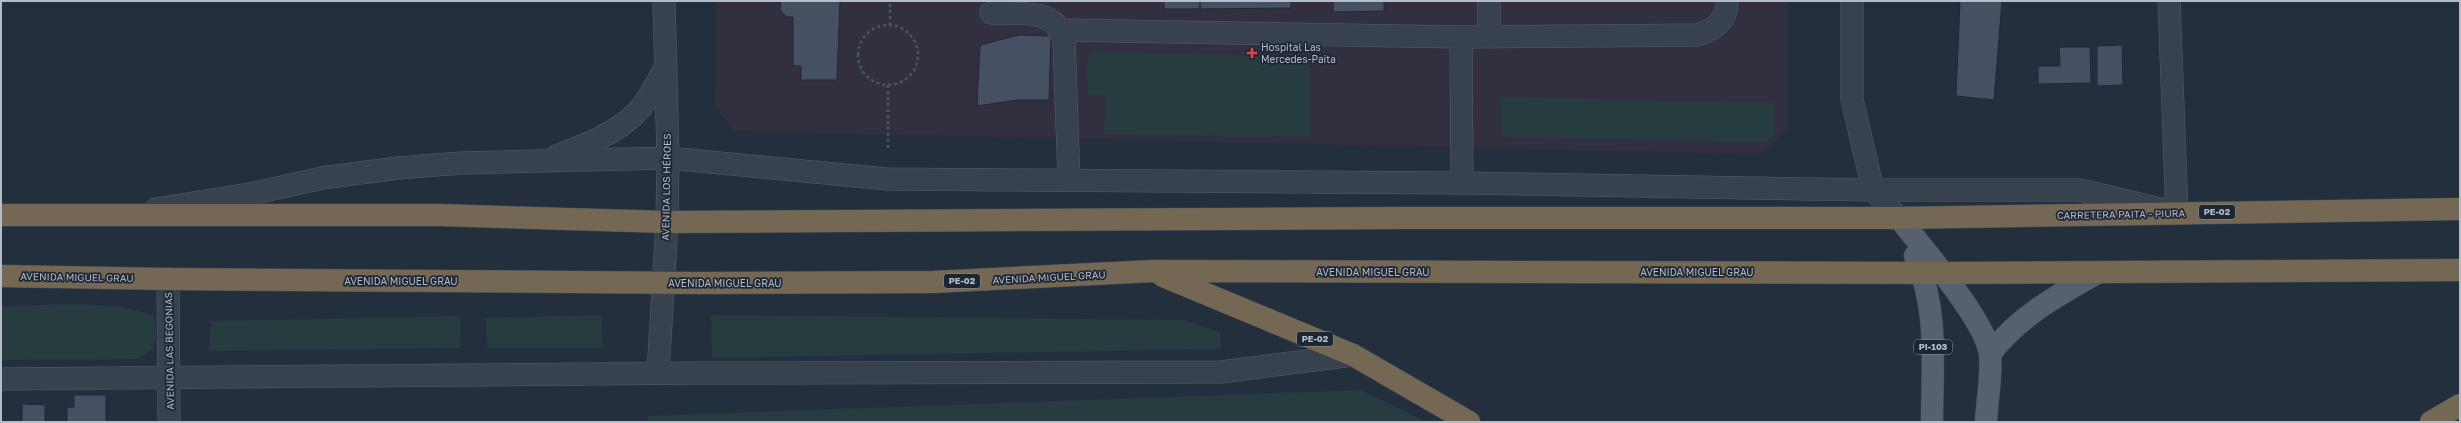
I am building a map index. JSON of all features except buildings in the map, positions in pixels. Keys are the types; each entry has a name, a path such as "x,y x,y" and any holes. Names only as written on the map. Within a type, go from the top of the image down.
{"highway":[{"name":"CARRETERA PAITA - PIURA","path":"1899,218 2460,210"},
{"name":"PE-02","path":"1,215 438,215 667,222 1393,218 1899,218"},
{"name":"PE-02","path":"2099,272 2460,270"},
{"name":"PE-02","path":"1153,272 1353,355 1469,422"},
{"name":"AVENIDA MIGUEL GRAU","path":"1,276 168,280 662,283 934,282 1153,272 2099,272"},
{"path":"2431,422 2460,406"}],"main road":[{"name":"PI-103","path":"1899,218 1932,273 1978,325 1990,354 1986,422"},
{"path":"1990,354 2005,334 2031,312 2099,272"},
{"name":"PI-103","path":"1932,273 1932,422"}],"street":[{"name":"AVENIDA LOS HÉROES","path":"658,373 662,283 667,222 668,158 664,1"},
{"path":"1489,1 1489,37"},
{"path":"1062,30 1461,37 1698,35 1713,30 1721,21 1727,11 1727,1"},
{"path":"1852,1 1852,99 1873,190 1899,218"},
{"path":"115,215 255,193 322,178 461,163 668,158 887,179 1462,183 1873,190 2080,190 2177,213 2168,1"},
{"path":"991,13 1033,14 1056,22 1062,30 1064,41 1069,180"},
{"path":"1461,37 1462,183"},
{"path":"547,160 591,141 636,114 646,101 666,67"},
{"name":"AVENIDA LAS BEGONIAS","path":"168,280 169,422"},
{"path":"1,380 169,376 1221,372 1353,355"}],"path":[{"path":"890,1 890,24"},
{"path":"890,24 900,27 909,33 914,40 918,58 915,68 910,75 902,81 888,85 874,82 867,76 860,68 857,58 858,48 862,38 870,30 890,24"},
{"path":"887,179 888,85"}],"shaded area":[{"name":"Hospital Las Mercedes-Paita","path":"716,1 1788,1 1788,129 1760,154 734,131 715,106"}],"green space":[{"path":"1093,51 1303,57 1309,62 1310,70 1310,137 1104,134 1105,95 1088,95 1087,66 1090,55"},
{"path":"1500,97 1773,103 1775,135 1766,142 1501,137"},
{"path":"78,304 135,310 153,315 157,334 152,350 138,359 1,360 1,306"},
{"path":"601,315 603,348 487,348 486,318"},
{"path":"711,315 1184,320 1220,332 1221,349 712,358"},
{"path":"461,316 460,348 209,351 211,321"},
{"path":"1361,390 1427,422 648,422 648,416"}],"place":[{"name":"Hospital Las Mercedes-Paita","path":"1252,53"}]}
